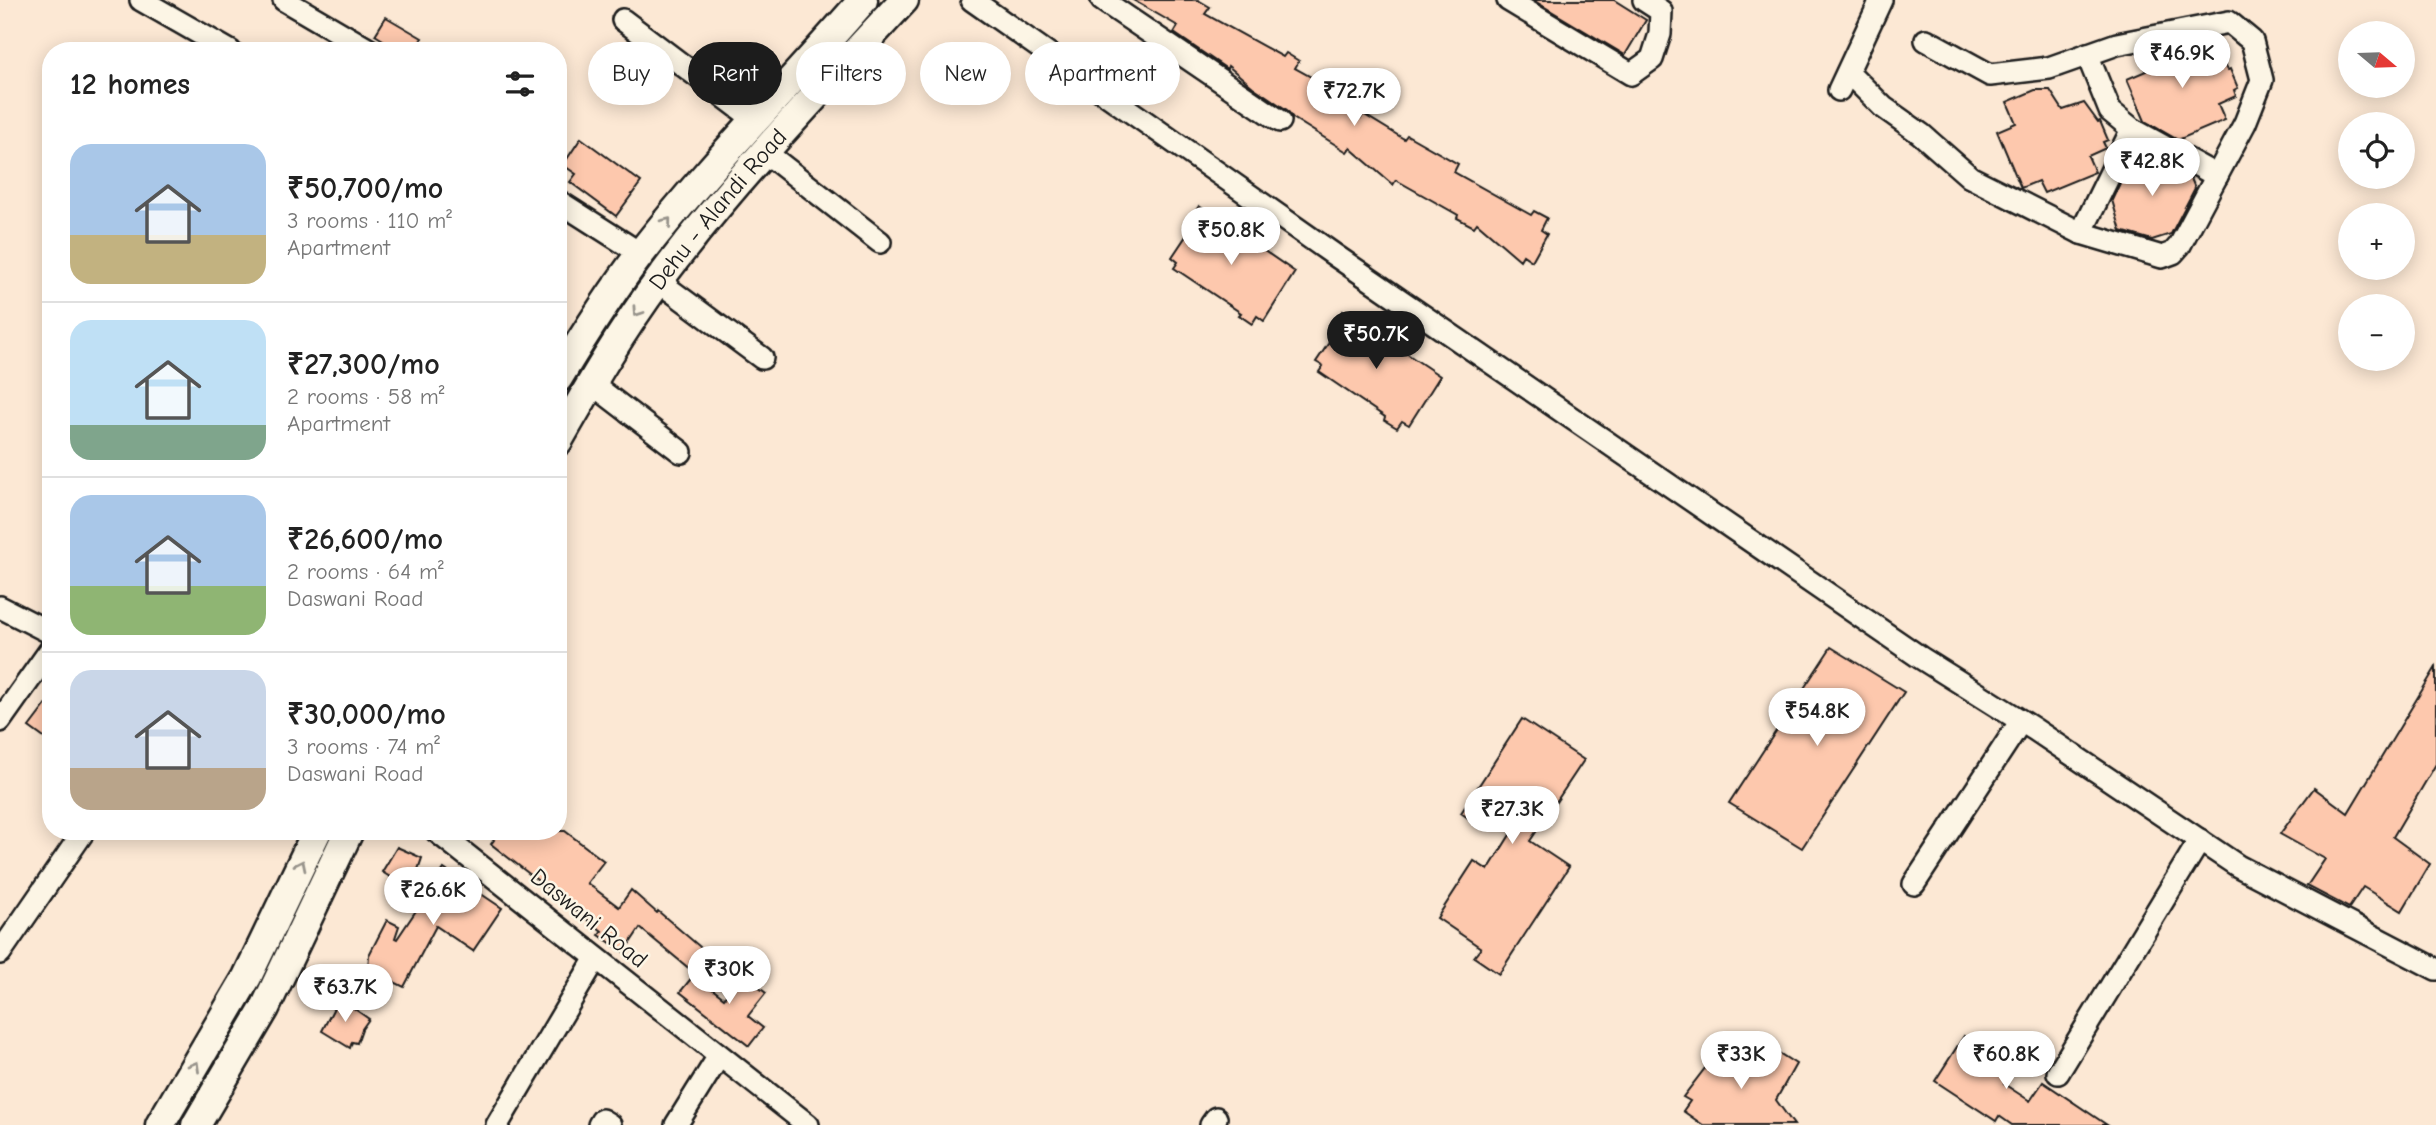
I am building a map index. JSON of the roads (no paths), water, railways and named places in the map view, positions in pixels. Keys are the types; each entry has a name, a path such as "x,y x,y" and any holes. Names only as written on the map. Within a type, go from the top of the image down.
{"main road":[{"name":"Dehu - Alandi Road","path":"567,363 596,316 641,254 704,177 863,0"},
{"name":"Dehu - Alandi Road","path":"567,425 591,383 658,281 720,203 904,0"},
{"path":"160,1125 247,978 313,840"},
{"path":"196,1125 265,1008 345,840"}],"street":[{"path":"141,0 214,42"},
{"path":"284,0 356,42"},
{"path":"972,0 1347,264 1910,650 2238,866 2436,969"},
{"path":"1101,0 1280,121"},
{"path":"1508,0 1631,74 1652,59 1660,34 1661,11 1644,0"},
{"path":"1881,0 1844,81 1921,134 1970,177 2081,233 2162,257 2173,253 2180,246 2245,123 2263,80 2252,41 2229,22 2117,44 2049,68 1990,75 1926,40"},
{"path":"623,20 755,120"},
{"path":"2087,54 2110,111 2133,129 2217,176"},
{"path":"2081,233 2133,129"},
{"path":"765,152 880,242"},
{"path":"567,207 641,254"},
{"path":"658,281 762,358"},
{"path":"591,383 681,452"},
{"path":"0,607 42,628"},
{"path":"0,721 42,662"},
{"path":"1914,884 2021,721"},
{"path":"0,953 78,840"},
{"name":"Daswani Road","path":"447,840 808,1125"},
{"path":"2058,1073 2200,840"},
{"path":"497,1125 596,958"},
{"path":"676,1125 719,1056"},
{"path":"599,1125 602,1120 610,1125"}]}
